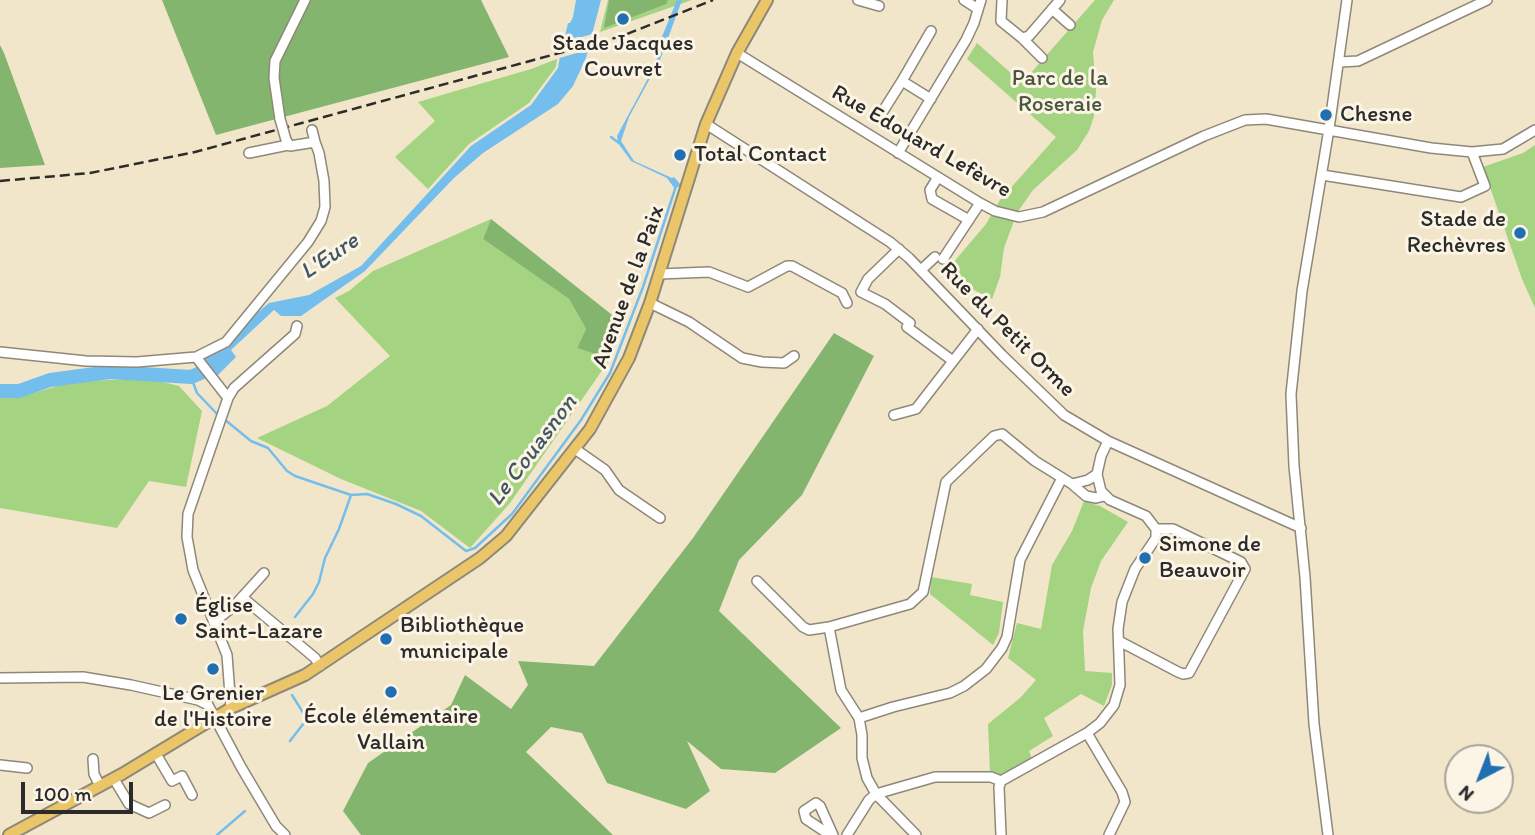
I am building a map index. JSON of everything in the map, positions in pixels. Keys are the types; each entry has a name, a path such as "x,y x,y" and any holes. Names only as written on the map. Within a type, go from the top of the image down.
{"main road":[{"name":"Avenue de la Paix","path":"9,835 114,779 231,708 291,683 320,666 399,610 480,558 506,536 575,449 605,404 629,358 650,303 706,124 737,53 766,0"}],"street":[{"path":"287,142 280,119 274,78 275,61 305,0"},
{"path":"858,0 879,6"},
{"path":"898,153 966,40 980,5 964,0"},
{"path":"1002,0 1000,21 1042,58"},
{"path":"1022,38 1028,36 1060,0"},
{"path":"1328,835 1314,724 1301,528 1294,466 1292,394 1302,291 1340,62 1347,0"},
{"path":"1340,62 1358,61 1487,0"},
{"path":"1052,9 1070,25"},
{"path":"878,119 931,31"},
{"name":"Rue Edouard Lefèvre","path":"737,53 980,203 1006,215 1019,217 1033,215 1245,120 1266,119 1432,148 1472,152 1503,149 1535,130"},
{"path":"902,81 930,99"},
{"name":"Rue du Petit Orme","path":"706,124 899,249 1064,415 1108,441 1301,528"},
{"path":"0,352 86,362 137,362 198,358 226,342 308,242 321,222 325,207 324,181 313,130"},
{"path":"248,153 287,142 315,142"},
{"path":"1322,175 1461,197 1485,186 1472,152"},
{"path":"937,177 930,190 932,199 969,220"},
{"path":"921,270 939,258 980,203"},
{"path":"899,249 868,279 861,292 885,304 910,323 907,327 953,361"},
{"path":"659,274 709,272 748,287 787,266 792,266 842,293 847,303"},
{"path":"650,303 690,322 742,358 784,363 794,356"},
{"path":"231,708 227,655 193,570 187,537 188,513 228,398 234,388 295,334 297,326"},
{"path":"894,415 916,409 978,329"},
{"path":"198,358 228,398"},
{"path":"757,581 809,630 910,604 923,592 946,482 994,436 1002,434 1035,461 1086,496 1104,496"},
{"path":"1001,835 1001,781 1087,733 1108,714 1118,695 1119,614 1135,569 1153,543 1156,529 1146,516 1104,496 1098,486 1097,474 1101,456 1108,441"},
{"path":"575,449 605,470 620,490 660,518"},
{"path":"1072,484 1088,480 1097,474"},
{"path":"859,718 950,693 986,669 1002,648 1007,636 1020,560 1062,478"},
{"path":"1119,641 1178,672 1189,673 1245,569 1241,562 1173,529 1156,529"},
{"path":"214,622 264,573"},
{"path":"242,597 315,658 320,666"},
{"path":"829,627 841,690 859,718 866,778 876,794 916,835"},
{"path":"278,643 286,634"},
{"path":"0,678 83,677 198,699 208,705 280,833"},
{"path":"1087,733 1122,792 1125,802 1109,835"},
{"path":"156,754 172,782 182,776 192,795"},
{"path":"93,759 94,774 100,786"},
{"path":"0,765 27,768"},
{"path":"847,835 869,800 876,794 935,777 991,777 1001,781"},
{"path":"114,779 129,804 149,813 165,806"}],"green space":[{"path":"162,0 481,0 509,57 216,135"},
{"name":"Stade Jacques Couvret","path":"608,0 692,0 600,32"},
{"name":"Stade Jacques Couvret","path":"609,0 668,0 666,4 604,28"},
{"name":"Parc de la Roseraie","path":"1095,0 1114,0 1102,20 1093,52 1096,91 1094,116 1089,131 1077,150 1033,190 1017,213 1004,248 1000,277 992,299 970,288 947,270 986,224 1000,200 1056,137 967,59 977,43 1022,83"},
{"path":"0,45 4,53 45,165 0,168"},
{"path":"557,59 556,67 529,103 469,144 428,189 395,157 435,121 418,102"},
{"name":"Stade de Rechèvres","path":"1535,145 1535,308 1522,279 1483,167 1523,153"},
{"path":"491,219 483,239 569,299 586,329 577,348 610,359 510,503 470,548 421,511 341,479 257,438 327,406 390,356 335,298 349,291 373,271"},
{"path":"491,219 621,322 610,359 577,348 586,329 569,299 483,239"},
{"path":"834,333 874,356 802,495 739,560 719,611 841,728 775,773 721,769 687,741 710,791 686,809 607,783 582,733 551,727 526,752 613,835 361,835 343,811 368,763 451,705 465,675 511,709 528,685 518,661 594,666 693,538"},
{"path":"146,378 179,386 202,411 186,487 149,481 117,528 0,508 0,395 23,396 71,382"},
{"path":"1084,501 1100,506 1128,522 1101,561 1091,588 1083,631 1085,671 1112,673 1112,685 1104,706 1081,694 1044,718 1053,736 1029,751 1032,759 1005,776 998,776 990,773 988,724 1020,698 1036,680 1008,658 1017,623 1041,629 1052,565 1072,531"},
{"path":"931,577 972,584 970,595 1003,602 999,633 993,645 930,594"}],"water":[{"path":"576,0 601,0 586,58 573,86 558,104 483,153 454,178 365,271 301,316 281,316 274,310 231,350 236,357 217,376 204,359 228,347 257,313 269,303 309,295 361,266 471,146 531,105 558,68 560,56 568,54 570,43 563,45"},
{"path":"677,0 682,0 660,60 629,117 621,141 634,161 674,177 681,185 675,189 667,178 631,161 618,143 617,136 653,69 659,53 659,44"}],"pier":[{"path":"596,33 591,49 556,59 557,53 565,51 566,48 561,47 560,43"}],"waterway":[{"name":"Le Couasnon","path":"611,137 619,143"},
{"name":"Le Couasnon","path":"224,419 251,441 268,448 287,471 295,476 351,495 367,494 396,504 421,516 466,551 475,548 512,514 581,420 610,373 643,287 676,186"},
{"name":"L'Eure","path":"0,391 19,391 50,380 110,372 191,377 216,364"},
{"path":"191,377 197,393 218,415"},
{"name":"Le Couasnon","path":"295,617 319,582 325,558 351,495"},
{"name":"Le Couasnon","path":"290,741 307,719 292,695"},
{"name":"Le Couasnon","path":"217,835 245,811"}],"railway":[{"path":"0,181 90,173 195,152 622,36 713,0"}],"place":[{"name":"Stade Jacques Couvret","path":"623,19"},
{"name":"Chesne","path":"1326,115"},
{"name":"Total Contact","path":"680,155"},
{"name":"Stade de Rechèvres","path":"1520,233"},
{"name":"Simone de Beauvoir","path":"1145,558"},
{"name":"Église Saint-Lazare","path":"181,619"},
{"name":"Bibliothèque municipale","path":"386,639"},
{"name":"Le Grenier de l'Histoire","path":"213,669"},
{"name":"École élémentaire Vallain","path":"391,692"}]}
